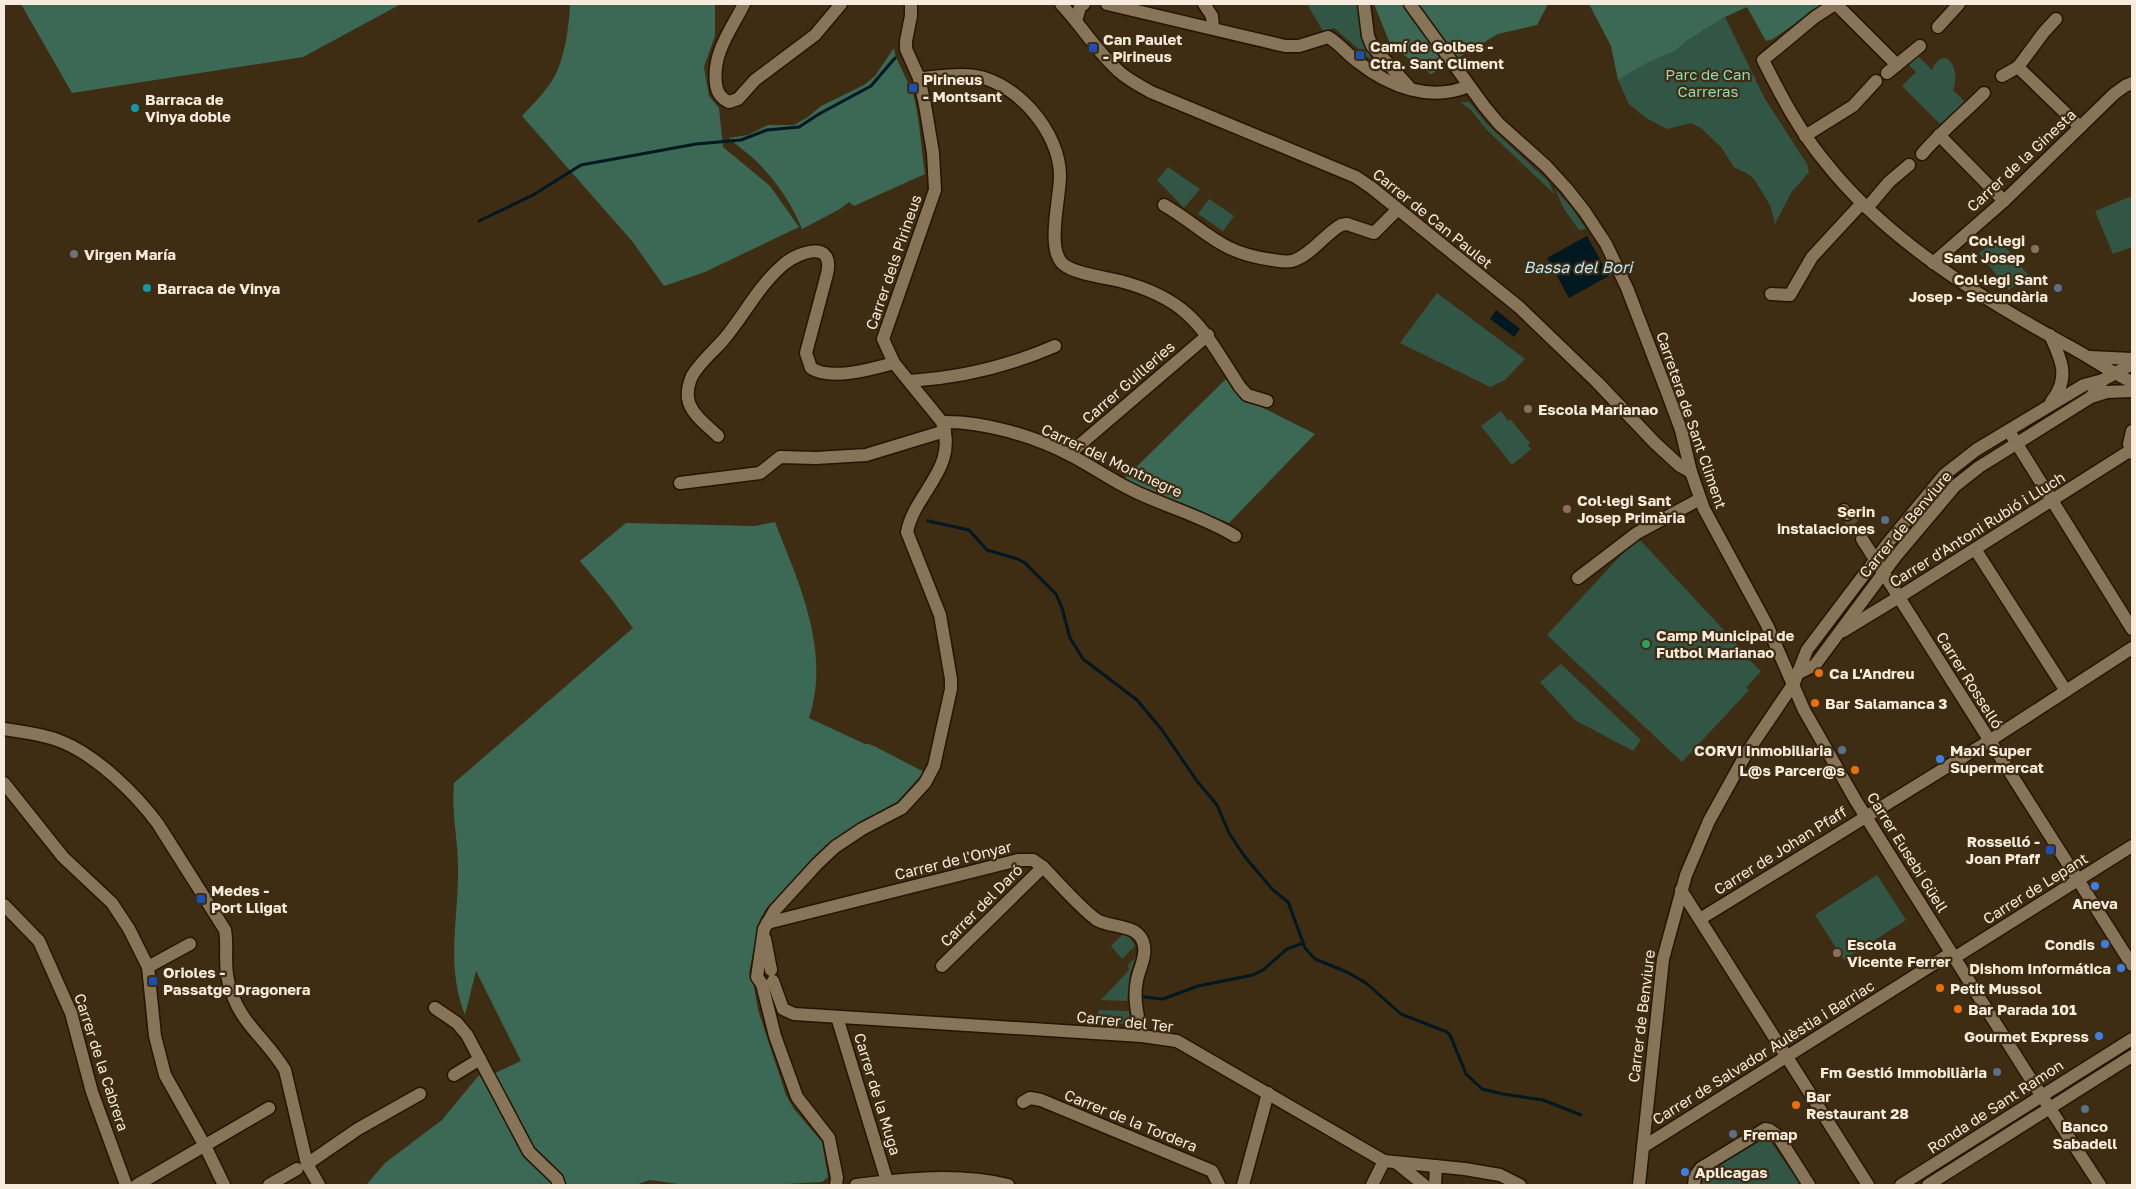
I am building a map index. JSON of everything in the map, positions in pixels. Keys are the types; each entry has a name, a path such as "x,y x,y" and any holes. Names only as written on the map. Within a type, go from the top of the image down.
{"street":[{"path":"744,4 721,47 715,64 718,91 725,100 733,102 755,80 815,35 841,4"},
{"name":"Carrer dels Pirineus","path":"912,4 906,48 919,78 933,154 934,190 884,333 885,345 894,363 943,426"},
{"name":"Carrer de Can Paulet","path":"1061,4 1106,60 1122,75 1135,83 1152,92 1356,177 1372,188 1519,307 1604,388 1654,443 1680,466 1691,472"},
{"path":"1076,21 1080,7 1084,4"},
{"path":"1107,4 1291,47 1328,37 1372,72 1388,82 1424,93 1447,93 1469,86"},
{"path":"1204,4 1212,16 1213,28"},
{"path":"1364,4 1368,36 1372,46 1412,90"},
{"name":"Carretera de Sant Climent","path":"1410,4 1499,124 1546,166 1567,189 1606,244 1627,288 1683,438 1700,500 1796,678"},
{"path":"1920,46 1892,69 1836,4 1815,17 1763,60 1780,95 1805,136 1826,164 1865,205 1933,263 1963,285 2089,357 2108,377 2132,382"},
{"path":"1938,27 1959,4"},
{"path":"2002,76 2018,67 2056,19"},
{"path":"1372,72 1385,61"},
{"path":"2018,67 2080,127"},
{"path":"919,78 958,75 976,76 1001,86 1025,104 1042,123 1055,148 1059,162 1060,176 1054,249 1062,263 1076,271 1123,282 1154,292 1179,306 1208,335 1240,387 1248,395 1267,401"},
{"path":"1805,136 1853,106 1876,81"},
{"name":"Carrer de la Ginesta","path":"1933,263 2004,201 2114,94 2132,83"},
{"path":"1922,154 1939,135 1984,93"},
{"path":"1939,135 2004,201"},
{"path":"1771,294 1790,295 1812,257 1909,165"},
{"path":"1164,205 1219,244 1232,250 1256,258 1288,262 1303,256 1342,225 1347,224 1374,232 1397,210"},
{"path":"718,436 696,415 688,400 688,384 695,371 724,339 768,279 786,263 801,254 815,251 826,256 828,261 828,274 806,353 811,368 822,372 847,373 865,371 894,363"},
{"name":"Carrer Guilleries","path":"1069,454 1208,335"},
{"name":"Carrer de Benviure","path":"2046,408 2058,394 2062,384 2063,372 2062,360 2050,335"},
{"path":"909,381 932,380 956,375 1023,358 1055,346"},
{"path":"2089,357 2132,359"},
{"path":"2108,377 2132,364"},
{"name":"Carrer de Benviure","path":"1639,1185 1663,959 1681,890 1709,821 1746,754 1796,678 1807,650 1944,475 1962,460 2008,430 2084,385 2108,377"},
{"name":"Carrer de Benviure","path":"1796,678 1816,665 1884,572 1955,486 2017,443 2090,397 2108,377"},
{"path":"2090,397 2107,392 2132,391"},
{"name":"Carrer del Montnegre","path":"680,483 760,473 780,457 816,458 866,454 943,426 972,423 1017,434 1069,454 1133,491 1219,526 1235,536"},
{"path":"766,977 759,954 766,926 775,910 829,852 855,833 902,808 931,774 951,689 951,679 940,615 907,532 914,514 944,461 943,426"},
{"path":"2008,430 2132,629"},
{"path":"2132,431 2129,437 2132,452"},
{"path":"1654,443 1662,446 1668,445 1683,438"},
{"name":"Carrer d'Antoni Rubió i Lluch","path":"1839,633 2132,452"},
{"path":"1578,578 1637,533 1700,500"},
{"name":"Carrer Rosselló","path":"1862,539 2132,965"},
{"path":"1975,549 2066,690"},
{"name":"Carrer de Johan Pfaff","path":"1700,919 1989,741 2132,648"},
{"name":"Carrer Eusebi Güell","path":"1796,678 1804,710 1866,816 2100,1185"},
{"path":"4,729 43,736 72,746 106,770 158,824 225,930 227,940 226,969 230,990 242,1017 285,1070 302,1166 319,1185"},
{"path":"4,783 63,857 112,903 129,929 148,967 155,1036 163,1069 224,1185"},
{"name":"Carrer de Lepant","path":"1953,955 2132,846"},
{"name":"Carrer de l'Onyar","path":"766,926 1018,860 1033,860 1043,867 1097,919 1127,927 1142,939 1144,948 1143,960 1137,978 1135,1005 1142,1036"},
{"name":"Carrer del Daró","path":"942,966 1043,867"},
{"path":"1681,890 1868,1185"},
{"name":"Carrer de la Cabrera","path":"4,905 39,941 71,1012 92,1092 126,1185"},
{"path":"766,926 766,977 769,1017 796,1097 829,1138 837,1178 836,1185"},
{"path":"148,967 190,944"},
{"name":"Carrer de Salvador Aulèstia i Barriac","path":"1643,1147 1953,955"},
{"name":"Carrer del Ter","path":"766,977 781,1004 788,1012 837,1017 1142,1036 1177,1042 1390,1162 1500,1175 1520,1185"},
{"path":"435,1008 457,1023 480,1059 529,1152 557,1179 559,1185"},
{"name":"Carrer de la Muga","path":"837,1017 887,1181"},
{"name":"Ronda de Sant Ramon","path":"1901,1185 2132,1038"},
{"name":"Ronda de Sant Ramon","path":"1928,1185 2132,1056"},
{"path":"454,1075 480,1059"},
{"path":"1244,1185 1268,1093"},
{"path":"269,1185 420,1094"},
{"name":"Carrer de la Tordera","path":"1023,1102 1030,1098 1041,1100 1212,1171 1219,1185"},
{"path":"138,1185 269,1108"},
{"path":"1694,1185 1697,1171 1765,1129 1778,1136 1809,1185"},
{"path":"1372,1185 1390,1162 1424,1185"},
{"path":"1435,1185 1436,1166"},
{"path":"856,1185 887,1181 913,1182 975,1179 1008,1185"}],"green space":[{"path":"21,4 401,4 303,57 72,93"},
{"path":"570,4 715,4 715,36 704,67 709,96 719,108 723,147 770,186 799,227 705,272 664,286 632,241 522,116 547,88 558,69 567,37"},
{"path":"1307,4 1356,4 1361,16 1365,43 1371,57 1370,59 1334,28 1323,31"},
{"path":"1374,4 1548,4 1537,25 1498,34 1431,74 1391,46"},
{"path":"1589,4 1823,4 1773,39 1766,41 1747,7 1725,17 1688,40 1675,51 1647,63 1618,80 1611,46"},
{"name":"Parc de Can Carreras","path":"1725,17 1765,99 1807,164 1809,172 1791,193 1775,224 1770,205 1754,179 1734,167 1721,147 1701,128 1691,123 1667,129 1646,118 1629,104 1618,80 1647,63 1675,51 1688,40"},
{"path":"894,48 914,97 925,174 854,206 849,202 840,209 802,229 793,209 775,182 753,158 729,138 748,135 768,125 794,125 808,117 821,106 864,85 875,76"},
{"path":"1917,55 1932,70 1937,62 1942,58 1946,58 1953,67 1955,74 1953,90 1966,103 1942,126 1902,86 1916,72 1908,64"},
{"path":"1460,102 1469,102 1486,123 1549,182 1554,194 1487,130 1470,109"},
{"path":"1168,167 1200,189 1184,208 1157,180"},
{"path":"1555,189 1571,207 1586,229 1579,230 1564,209"},
{"path":"2132,196 2132,247 2113,254 2095,211"},
{"path":"1209,199 1234,216 1223,231 1198,214"},
{"path":"1998,238 2028,275 2009,290 1979,253"},
{"path":"1437,293 1525,359 1505,380 1490,387 1400,343"},
{"path":"1227,378 1248,400 1315,434 1229,523 1124,479"},
{"path":"1501,411 1508,421 1510,419 1530,443 1528,445 1531,449 1512,465 1481,426"},
{"path":"775,522 802,593 814,642 816,667 815,693 809,718 865,744 876,747 924,772 897,802 848,830 821,852 766,909 761,917 757,931 749,974 753,981 758,1010 786,1095 794,1109 822,1142 828,1177 822,1182 768,1185 685,1185 650,1180 635,1185 564,1185 529,1145 493,1074 521,1061 476,971 465,1015 459,996 454,959 458,867 453,804 454,783 633,628 580,561 626,523 755,526"},
{"name":"Camp Municipal de Futbol Marianao","path":"1635,540 1636,542 1640,540 1745,653 1744,655 1761,671 1746,688 1749,690 1682,762 1547,635"},
{"path":"1561,664 1641,740 1633,751 1575,720 1540,682"},
{"path":"1877,875 1906,920 1844,960 1815,915"},
{"path":"1124,933 1135,946 1122,959 1111,946"},
{"path":"1136,957 1130,973 1127,1001 1101,1000 1129,970 1128,965"},
{"path":"1099,1010 1129,1011 1129,1018 1127,1023 1123,1024 1094,1023"},
{"path":"479,1075 555,1185 366,1185 385,1163 442,1120"},
{"path":"1766,1135 1801,1185 1702,1185 1705,1172"}],"water":[{"name":"Bassa del Bori","path":"1587,236 1609,276 1569,298 1547,258"},
{"path":"1496,310 1520,329 1514,337 1490,319"}],"waterway":[{"path":"479,221 533,195 581,165 696,144 741,140 767,130 799,127 871,86 895,58"},
{"path":"928,521 969,530 987,550 1018,559 1025,563 1056,594 1070,638 1083,659 1137,700 1162,730 1197,781 1217,805 1229,833 1245,857 1273,890 1288,902 1305,948 1315,959 1347,972 1366,983 1401,1014 1447,1032 1451,1037 1466,1074 1482,1089 1543,1100 1581,1115"},
{"path":"1144,997 1163,999 1198,986 1253,975 1263,970 1287,949 1303,943"}],"tunnel":[{"path":"1847,514 1862,539"}],"place":[{"name":"Can Paulet - Pirineus","path":"1093,48"},
{"name":"Camí de Golbes - Ctra. Sant Climent","path":"1360,55"},
{"name":"Pirineus - Montsant","path":"913,88"},
{"name":"Barraca de Vinya doble","path":"135,108"},
{"name":"Col·legi Sant Josep","path":"2035,249"},
{"name":"Virgen María","path":"74,254"},
{"name":"Barraca de Vinya","path":"147,288"},
{"name":"Col·legi Sant Josep - Secundària","path":"2058,288"},
{"name":"Escola Marianao","path":"1528,409"},
{"name":"Col·legi Sant Josep Primària","path":"1567,509"},
{"name":"Serin instalaciones","path":"1885,520"},
{"name":"Camp Municipal de Futbol Marianao","path":"1646,644"},
{"name":"Ca L'Andreu","path":"1819,673"},
{"name":"Bar Salamanca 3","path":"1815,703"},
{"name":"CORVI Inmobiliaria","path":"1842,750"},
{"name":"Maxi Super Supermercat","path":"1940,759"},
{"name":"L@s Parcer@s","path":"1855,770"},
{"name":"Rosselló - Joan Pfaff","path":"2050,850"},
{"name":"Aneva","path":"2095,886"},
{"name":"Medes - Port Lligat","path":"201,899"},
{"name":"Condis","path":"2105,944"},
{"name":"Escola Vicente Ferrer","path":"1837,953"},
{"name":"Dishom Informática","path":"2121,968"},
{"name":"Orioles - Passatge Dragonera","path":"153,981"},
{"name":"Petit Mussol","path":"1940,988"},
{"name":"Bar Parada 101","path":"1958,1009"},
{"name":"Gourmet Express","path":"2099,1036"},
{"name":"Fm Gestió Immobiliària","path":"1997,1072"},
{"name":"Bar Restaurant 28","path":"1796,1105"},
{"name":"Banco Sabadell","path":"2085,1109"},
{"name":"Fremap","path":"1733,1134"},
{"name":"Aplicagas","path":"1685,1172"}]}
